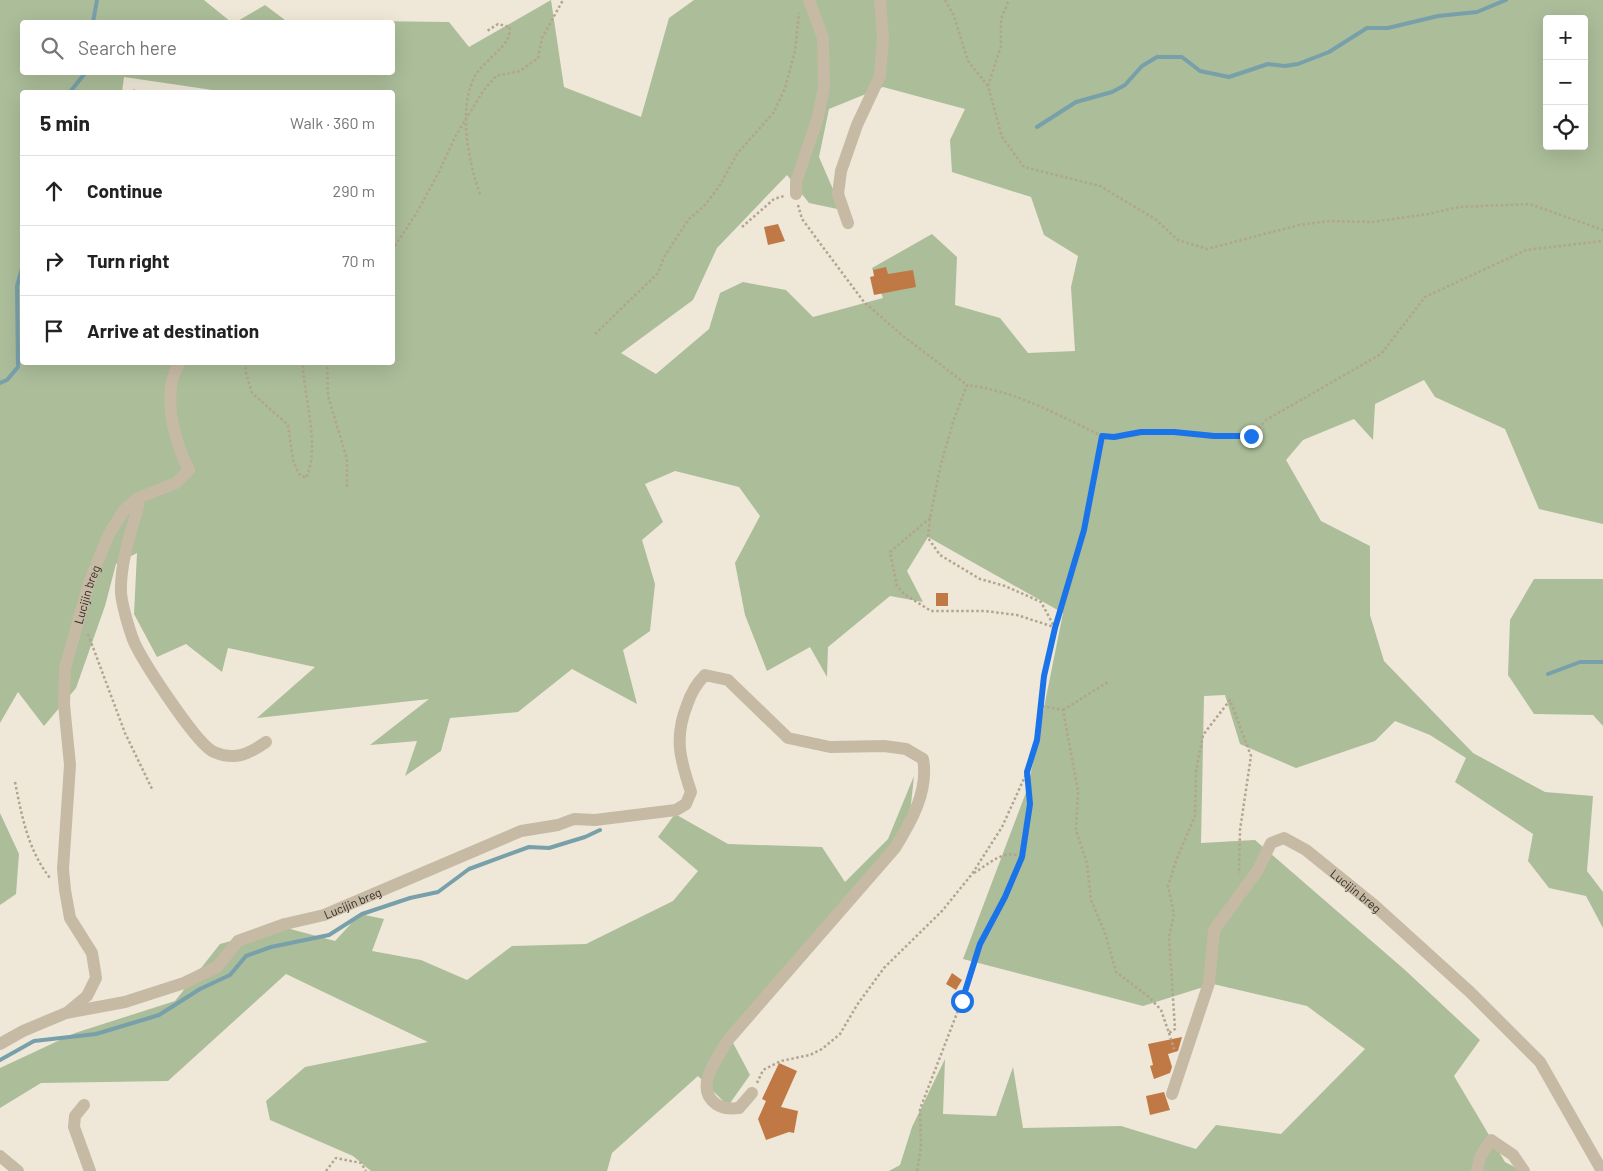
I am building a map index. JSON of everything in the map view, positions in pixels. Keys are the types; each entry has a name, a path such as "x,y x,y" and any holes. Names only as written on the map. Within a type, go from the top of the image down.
{"street":[{"path":"848,223 838,194 841,171 857,125 880,76 883,38 880,0"},
{"path":"796,194 796,182 818,117 824,87 823,38 805,2"},
{"name":"Lucijin breg","path":"66,1013 87,996 96,978 92,953 70,918 65,890 63,869 70,766 64,704 65,668 89,583 108,536 124,510 138,498 176,483 189,470 183,458 171,409 172,381 179,365"},
{"path":"138,498 138,507 124,561 121,594 136,646 181,717 212,752 234,756 249,755 266,742"},
{"name":"Lucijin breg","path":"0,1044 23,1031 66,1013 125,1002 184,983 217,967 238,941 285,924 324,915 392,884 450,862 521,831 558,825 574,819 595,820 650,815 676,810 686,804 691,792 682,764 680,722 692,692 705,675 728,680 788,738 830,747 884,746 906,749 923,759 925,772 921,794 910,823 895,848 728,1040 708,1074 706,1090 712,1101 720,1107 739,1108 752,1093"},
{"name":"Lucijin breg","path":"1172,1094 1210,983 1214,930 1258,870 1271,843 1284,838 1306,850 1374,905 1470,992 1540,1062 1602,1171"},
{"path":"84,1105 75,1116 74,1127 90,1171"},
{"path":"1477,1171 1480,1157 1491,1140 1513,1154 1524,1171"},
{"path":"0,1156 18,1171"}],"path":[{"path":"395,246 416,214 440,170 455,137 483,91 496,76 520,71 538,58 542,38 563,0"},
{"path":"945,0 954,16 968,61 988,86 1002,137 1024,167 1100,186 1156,219 1178,240 1207,249 1299,224 1330,221 1372,222 1428,214 1459,207 1530,204 1603,230"},
{"path":"988,86 1000,46 1001,19 1009,0"},
{"path":"595,334 658,273 664,257 688,220 705,205 720,185 737,154 774,112 785,88 805,2"},
{"path":"480,194 468,150 464,108 475,76 509,38 510,27 498,24 487,31"},
{"path":"742,227 774,199 796,194 802,219 864,302 902,335 967,385 989,388 1034,403 1102,436 1114,437 1141,432 1251,436 1266,420 1382,354 1425,297 1526,250 1603,241"},
{"path":"246,365 246,373 252,393 288,425 294,460 299,474 306,478 311,467 303,365"},
{"path":"327,365 328,396 347,459 347,489"},
{"path":"967,385 953,422 930,518 928,538 940,555 980,579 1005,586 1041,602 1055,628"},
{"path":"752,1093 763,1070 781,1061 810,1055 822,1049 840,1034 857,1005 884,968 942,911 972,874 1002,827 1027,772 1037,740 1044,676 1055,628 1084,530 1102,436"},
{"path":"930,518 890,552 896,586 904,594 930,611 985,611 1017,615 1055,628"},
{"path":"87,629 125,733 153,791"},
{"path":"1042,706 1063,710 1108,682"},
{"path":"1063,710 1078,791 1076,830 1087,863 1091,900 1105,932 1116,972 1149,997 1161,1010 1169,1033 1174,1029 1169,938 1174,914 1168,886 1177,858 1195,816 1196,771 1203,736 1230,700 1251,756 1240,838 1239,874 1244,889"},
{"path":"917,1171 921,1147 920,1109 969,982 980,944 1005,897 1022,857 1030,804 1027,772"},
{"path":"15,782 25,830 38,863 53,882 65,890"},
{"path":"972,874 1004,854 1015,854 1022,857"},
{"path":"326,1171 336,1158 361,1163 366,1171"}],"green space":[{"path":"0,0 204,0 229,20 20,20 20,75 395,75 395,21 449,22 469,47 551,0 564,87 641,117 669,18 694,0 1603,0 1603,524 1539,509 1505,429 1435,397 1424,380 1375,404 1373,440 1354,419 1303,440 1286,460 1321,521 1370,546 1370,615 1384,661 1473,753 1545,792 1593,796 1587,871 1603,892 1603,928 1586,896 1549,888 1528,861 1533,834 1455,782 1466,758 1430,735 1395,721 1375,741 1296,768 1240,744 1225,695 1204,696 1201,843 1255,840 1405,970 1480,1040 1454,1076 1505,1162 1522,1171 889,1171 900,1165 912,1127 945,1059 943,1114 996,1116 1013,1067 1023,1128 1121,1126 1196,1149 1216,1125 1281,1134 1365,1049 1307,1006 1213,984 1143,1006 963,959 1028,787 1063,613 928,537 907,571 923,602 890,596 828,647 827,677 810,647 767,671 745,615 735,563 760,516 739,487 675,471 645,484 663,522 642,540 655,584 650,631 623,650 637,704 572,669 518,712 450,718 441,751 405,776 417,741 370,745 429,699 257,718 315,667 228,648 222,672 186,644 157,657 134,614 137,553 116,564 105,606 76,688 44,726 18,692 0,723","holes":["883,87 965,109 950,140 952,172 1031,197 1044,235 1078,256 1071,287 1075,351 1028,353 1000,318 955,305 957,257 932,234 872,268 883,298 813,317 786,290 743,282 720,293 709,329 656,374 621,353 693,300 717,248 787,175 809,203 842,210 819,157 829,109"]},
{"path":"265,5 285,20 239,20"},
{"path":"1534,579 1603,579 1603,726 1593,715 1534,714 1508,675 1510,620"},
{"path":"914,776 909,823 731,1039 750,1075 728,1106 698,1076 612,1153 607,1171 371,1171 353,1156 270,1120 266,1101 305,1067 428,1042 286,974 168,1081 41,1083 0,1108 0,1068 75,1033 175,1001 220,944 283,927 335,941 360,914 384,919 372,951 421,960 467,980 512,946 586,944 673,901 698,871 658,837 675,814 728,844 822,847 845,882 888,839"},
{"path":"0,813 19,854 16,894 0,905"}],"building":[{"path":"778,224 785,241 768,245 764,227"},
{"path":"886,267 888,274 913,270 916,287 874,295 870,277 874,276 873,270"},
{"path":"936,593 948,593 948,606 936,606"},
{"path":"952,973 962,980 956,990 946,984"},
{"path":"1182,1037 1178,1051 1168,1054 1172,1067 1170,1073 1154,1079 1150,1066 1153,1065 1148,1044"},
{"path":"779,1063 797,1071 781,1107 798,1111 794,1133 789,1132 766,1140 758,1119 766,1101 762,1099"},
{"path":"1164,1092 1170,1110 1150,1115 1146,1096"}],"waterway":[{"path":"93,20 97,0"},
{"path":"1037,127 1076,102 1112,92 1125,85 1142,66 1157,57 1182,57 1200,71 1229,77 1268,64 1285,66 1298,64 1329,52 1367,28 1388,28 1438,16 1477,12 1506,0"},
{"path":"72,90 84,75"},
{"path":"0,383 7,380 18,367 17,286 20,275"},
{"path":"1548,674 1580,662 1603,662"},
{"path":"0,1060 34,1041 96,1034 159,1015 200,989 230,975 246,956 271,947 329,935 362,914 410,898 438,892 469,869 529,847 549,848 585,837 600,830"}],"route":[{"path":"962,1001 980,944 1018,871 1022,857 1030,804 1027,772 1037,740 1044,676 1055,628 1084,530 1102,436 1114,437 1141,432 1251,436"}]}
